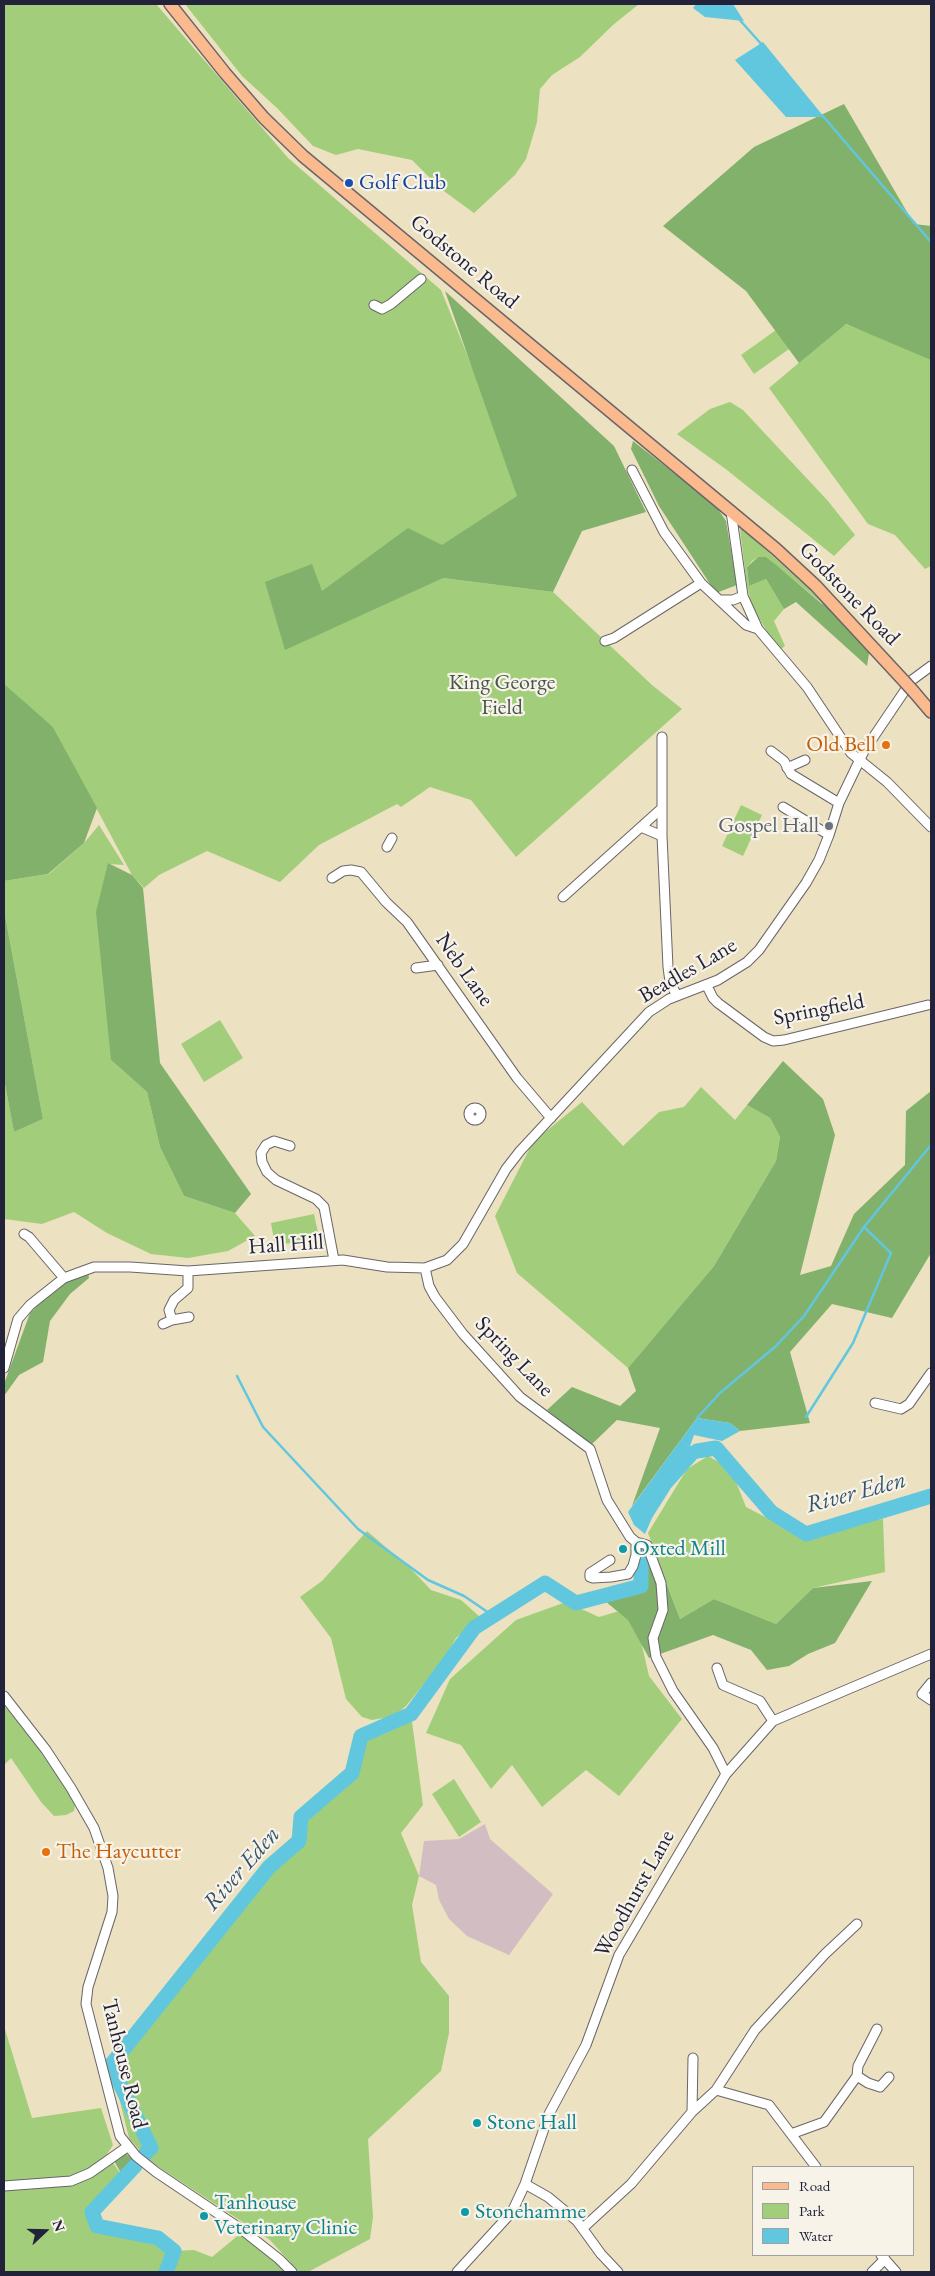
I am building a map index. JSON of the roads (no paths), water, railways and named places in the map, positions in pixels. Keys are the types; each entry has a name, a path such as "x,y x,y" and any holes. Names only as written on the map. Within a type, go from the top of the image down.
{"main road":[{"name":"Godstone Road","path":"170,4 264,118 304,156 731,511 816,586 931,712"}],"street":[{"path":"374,305 382,309 420,279"},
{"path":"632,470 664,532 701,583 746,625 758,629"},
{"path":"731,511 743,596 758,629 807,687 851,753 859,761 872,769 931,827"},
{"path":"605,641 614,638 701,583"},
{"path":"720,600 733,600 743,596"},
{"name":"Beadles Lane","path":"551,1118 649,1012 677,996 707,986 736,970 759,950 812,872 829,835 839,803 859,761 912,680 931,666"},
{"path":"662,737 662,836 668,967 670,982 677,996"},
{"path":"771,751 784,761 790,774 839,803"},
{"path":"787,768 804,760"},
{"path":"783,807 829,835"},
{"path":"563,897 662,808"},
{"path":"641,827 662,836"},
{"path":"387,848 392,838"},
{"name":"Neb Lane","path":"332,878 343,871 361,872 386,902 407,922 517,1078 551,1118"},
{"path":"416,968 438,965"},
{"name":"Springfield","path":"707,986 718,1003 764,1037 773,1041 784,1040 928,1005"},
{"name":"Hall Hill","path":"4,1367 18,1319 30,1305 64,1278 94,1267 130,1267 188,1271 334,1260 387,1267 424,1268 435,1266 456,1252 476,1224 506,1169 551,1118"},
{"path":"290,1146 274,1141 266,1145 261,1153 262,1162 267,1172 276,1180 316,1199 324,1207 334,1260"},
{"path":"24,1234 29,1236 64,1278"},
{"name":"Spring Lane","path":"424,1268 429,1286 435,1297 463,1334 520,1397 590,1449 606,1500 630,1537 636,1542 646,1545 661,1583 663,1610 653,1638 656,1657 673,1691 713,1748 726,1774"},
{"path":"172,1320 169,1310 174,1300 188,1288 188,1271"},
{"path":"163,1324 172,1320 189,1317"},
{"path":"875,1403 901,1409 909,1404 931,1373"},
{"path":"610,1560 590,1573 590,1577 611,1577 628,1574 633,1566 636,1555 636,1542"},
{"name":"Woodhurst Lane","path":"457,2272 508,2219 525,2184 549,2114 586,2045 619,1955 726,1774 774,1721 931,1654"},
{"path":"717,1668 723,1685 760,1701 774,1721"},
{"path":"931,1683 922,1694 931,1700"},
{"name":"Tanhouse Road","path":"4,1696 50,1756 81,1804 97,1835 108,1868 112,1889 112,1912 88,1987 86,2004 116,2126 127,2147 170,2183 241,2229 279,2259 292,2272"},
{"path":"583,2228 646,2168 692,2112 716,2090 755,2030 825,1954 857,1924"},
{"path":"791,2134 824,2122 857,2076 858,2066 877,2029"},
{"path":"692,2112 693,2058"},
{"path":"857,2076 881,2090 889,2077"},
{"path":"716,2090 769,2105 815,2166"},
{"path":"4,2186 70,2181 90,2172 127,2147"},
{"path":"525,2184 556,2203 583,2228 601,2254 618,2272"},
{"path":"872,2272 883,2257 896,2272"}],"water":[{"path":"696,4 733,4 744,21 705,17 693,8"},
{"path":"763,42 824,117 786,117 735,60"},
{"path":"697,1418 730,1423 740,1431 722,1441 694,1435 690,1446 707,1444 716,1448 703,1452 671,1488 652,1518 645,1534 634,1525 628,1512"}],"waterway":[{"path":"738,18 763,46"},
{"path":"822,115 931,242"},
{"path":"697,1418 720,1393 776,1346 804,1316 864,1227 931,1145"},
{"path":"806,1417 853,1343 891,1253 864,1227"},
{"path":"237,1376 263,1427 358,1529 428,1580 464,1596 492,1615"},
{"name":"River Eden","path":"697,1451 716,1448 771,1512 806,1534 931,1496"},
{"name":"River Eden","path":"146,2153 151,2148 111,2065 269,1867 299,1841 301,1817 352,1773 361,1736 411,1714 474,1628 545,1583 576,1603 641,1586 641,1549"},
{"name":"River Eden","path":"135,2166 92,2212 97,2226 158,2238 174,2251 166,2272"}],"place":[{"name":"Golf Club","path":"349,183"},
{"name":"Old Bell","path":"886,745"},
{"name":"Gospel Hall","path":"829,826"},
{"name":"Oxted Mill","path":"623,1549"},
{"name":"The Haycutter","path":"46,1852"},
{"name":"Stone Hall","path":"477,2123"},
{"name":"Stonehamme","path":"465,2212"},
{"name":"Tanhouse Veterinary Clinic","path":"204,2216"}],"park label":[{"name":"King George Field","path":"502,696"}]}
